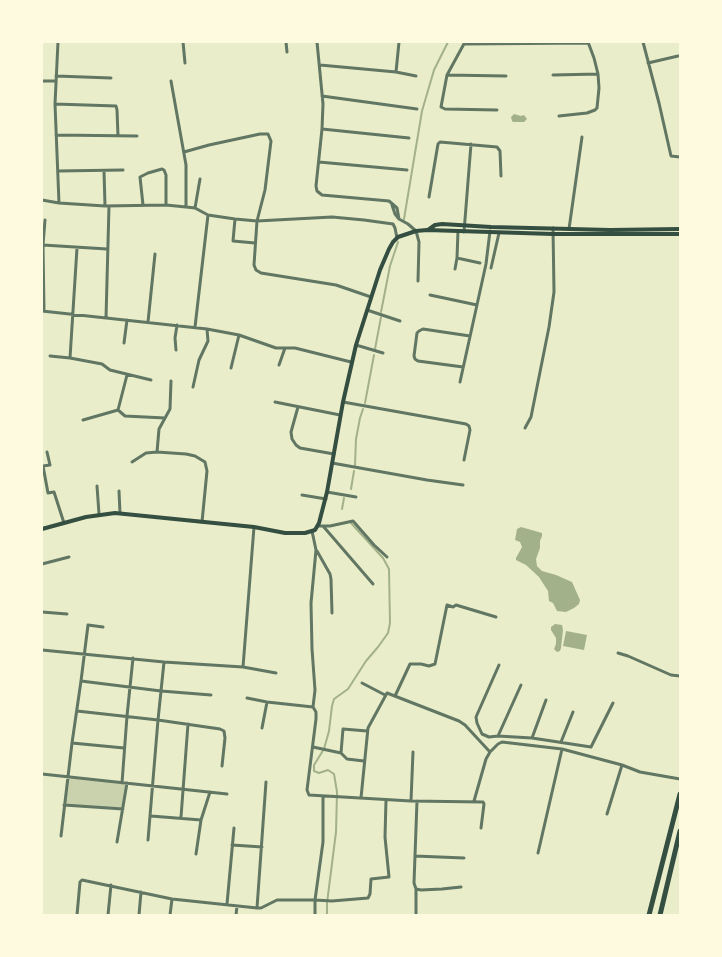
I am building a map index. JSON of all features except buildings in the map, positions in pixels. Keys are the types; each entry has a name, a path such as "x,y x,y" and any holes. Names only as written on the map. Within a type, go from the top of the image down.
{"highway":[{"path":"649,915 680,794"},
{"path":"660,915 680,831"}],"main road":[{"path":"427,230 435,225 442,224 569,229 680,229"},
{"path":"42,529 102,514 113,513 254,527 291,534 305,533 321,526 340,415 351,362 380,270 389,249 398,238 403,235 416,231 427,230 553,234 680,234"}],"street":[{"path":"58,42 55,104 59,203"},
{"path":"183,42 185,63"},
{"path":"286,42 287,52"},
{"path":"318,42 322,96 322,129 316,188 318,193 322,195 389,201 392,203 395,214 398,218 416,231 419,242 418,281"},
{"path":"396,42 399,42 396,72"},
{"path":"497,110 442,108 440,103 447,75 464,43 588,42 598,74 599,88 597,108 586,113 559,116"},
{"path":"643,42 671,156 680,157"},
{"path":"648,63 678,56"},
{"path":"320,65 396,72 416,76"},
{"path":"553,75 598,74"},
{"path":"447,75 506,76"},
{"path":"56,76 111,78"},
{"path":"42,81 56,81"},
{"path":"171,81 184,152 187,184 186,207"},
{"path":"322,96 417,109"},
{"path":"55,104 112,105 117,107 118,136"},
{"path":"322,129 409,138"},
{"path":"184,152 260,134 268,134 271,141 265,190 257,220 255,243 254,265 258,272 336,285 371,297"},
{"path":"56,135 137,136"},
{"path":"569,229 582,136"},
{"path":"429,197 439,143 498,147 500,151 501,176"},
{"path":"464,232 471,144"},
{"path":"319,162 407,170"},
{"path":"143,205 140,177 162,168 166,175 166,205"},
{"path":"58,170 124,170"},
{"path":"104,171 105,206"},
{"path":"194,208 200,179"},
{"path":"42,200 59,203 105,206 166,205 194,208 208,215 234,219 257,220 332,218 364,220 393,224 398,238"},
{"path":"106,318 109,206"},
{"path":"195,327 208,215"},
{"path":"234,219 233,241 255,243"},
{"path":"45,220 43,245 43,311 195,327 239,334 276,348 295,348 351,362"},
{"path":"460,382 486,264 491,227"},
{"path":"526,428 531,417 549,327 554,292 553,228"},
{"path":"455,269 458,232"},
{"path":"492,268 499,233"},
{"path":"43,245 107,249"},
{"path":"70,358 77,248"},
{"path":"148,322 155,254"},
{"path":"457,258 480,263"},
{"path":"430,295 477,305"},
{"path":"367,310 400,321"},
{"path":"124,343 127,320"},
{"path":"176,350 177,325"},
{"path":"193,387 199,360 208,341 207,329"},
{"path":"463,368 418,361 415,359 414,356 417,333 423,329 470,336"},
{"path":"231,368 239,334"},
{"path":"356,345 383,353"},
{"path":"279,365 284,348"},
{"path":"50,356 102,364 110,370 151,380"},
{"path":"118,410 127,375"},
{"path":"157,452 159,429 170,409 171,381"},
{"path":"275,402 340,415"},
{"path":"343,402 466,424 469,426 470,430 464,460"},
{"path":"298,407 291,432 292,439 296,445 300,448 334,454"},
{"path":"118,410 125,416 165,418"},
{"path":"83,420 118,410"},
{"path":"47,452 50,465 43,466 48,493 54,492 64,523"},
{"path":"132,462 146,453 157,452 186,454 195,456 205,462 207,471 202,522"},
{"path":"332,463 463,485"},
{"path":"97,486 102,514"},
{"path":"119,490 120,513"},
{"path":"327,492 356,497"},
{"path":"302,495 326,499"},
{"path":"321,526 344,524 353,521 374,545 387,557"},
{"path":"321,526 373,584"},
{"path":"243,667 254,527"},
{"path":"312,531 316,550 311,603 315,690 313,707 316,712 316,719 307,792 310,795 386,800 483,802 481,828"},
{"path":"316,550 330,574 332,613"},
{"path":"42,564 68,557"},
{"path":"395,696 410,664 429,666 435,664 447,605 496,617"},
{"path":"42,612 67,614"},
{"path":"61,836 88,625 103,627"},
{"path":"42,650 164,662 243,667 276,673"},
{"path":"618,653 671,675 680,676"},
{"path":"122,783 133,658"},
{"path":"148,840 164,662"},
{"path":"499,665 476,717 482,734 489,737 498,736 532,738 591,747 613,703"},
{"path":"82,681 161,691 211,695"},
{"path":"362,683 385,694 389,693 465,725 490,752"},
{"path":"498,736 521,685"},
{"path":"360,798 367,731 385,694"},
{"path":"247,698 313,707"},
{"path":"532,738 546,700"},
{"path":"262,728 268,702"},
{"path":"77,711 127,716 220,729 224,731 225,744 222,766"},
{"path":"561,742 573,712"},
{"path":"181,817 188,724"},
{"path":"341,753 342,729 367,731"},
{"path":"474,801 486,759 490,752 502,742 562,749 622,765 640,772 680,779"},
{"path":"72,743 124,748"},
{"path":"313,747 341,753 347,759 364,761"},
{"path":"538,853 562,749"},
{"path":"411,801 413,752"},
{"path":"607,814 622,765"},
{"path":"42,774 228,794"},
{"path":"257,908 266,782"},
{"path":"117,842 127,783"},
{"path":"196,854 201,820 210,792"},
{"path":"315,915 315,900 323,842 323,796"},
{"path":"77,915 80,880 111,885 172,899 257,908 261,908 277,900 332,901 368,898 370,894 371,879 389,877 384,832 386,800"},
{"path":"416,915 416,889 414,883 417,801"},
{"path":"64,805 123,809"},
{"path":"151,816 181,817 201,820"},
{"path":"227,904 234,828"},
{"path":"232,845 262,847"},
{"path":"415,856 464,858"},
{"path":"108,915 111,885"},
{"path":"416,889 421,890 461,887"},
{"path":"139,915 141,892"},
{"path":"170,915 172,899"},
{"path":"236,915 239,906"}],"shaded area":[{"path":"514,114 521,116 524,115 527,119 524,122 513,122 511,117"},
{"path":"521,527 542,533 540,548 536,559 537,566 542,571 572,582 580,600 579,604 574,608 566,612 557,611 553,603 549,601 548,591 539,577 526,565 516,560 522,547 520,542 515,540 517,529"},
{"path":"555,624 562,625 563,630 561,648 560,651 557,652 554,649 556,638 551,630 551,627"},
{"path":"566,631 587,635 584,650 563,646"},
{"path":"67,778 127,783 123,809 64,805"}],"waterway":[{"path":"404,219 422,111 434,70 448,42"},
{"path":"381,312 390,266 398,242"},
{"path":"375,349 381,317"},
{"path":"365,403 374,355"},
{"path":"355,465 356,439 363,409"},
{"path":"351,489 354,471"},
{"path":"342,509 344,498"},
{"path":"327,915 327,903 336,832 337,792 334,774 328,770 319,773 314,771 314,765 324,749 329,731 334,699 348,689 366,661 388,633 390,623 389,569 383,558 351,523"}]}
